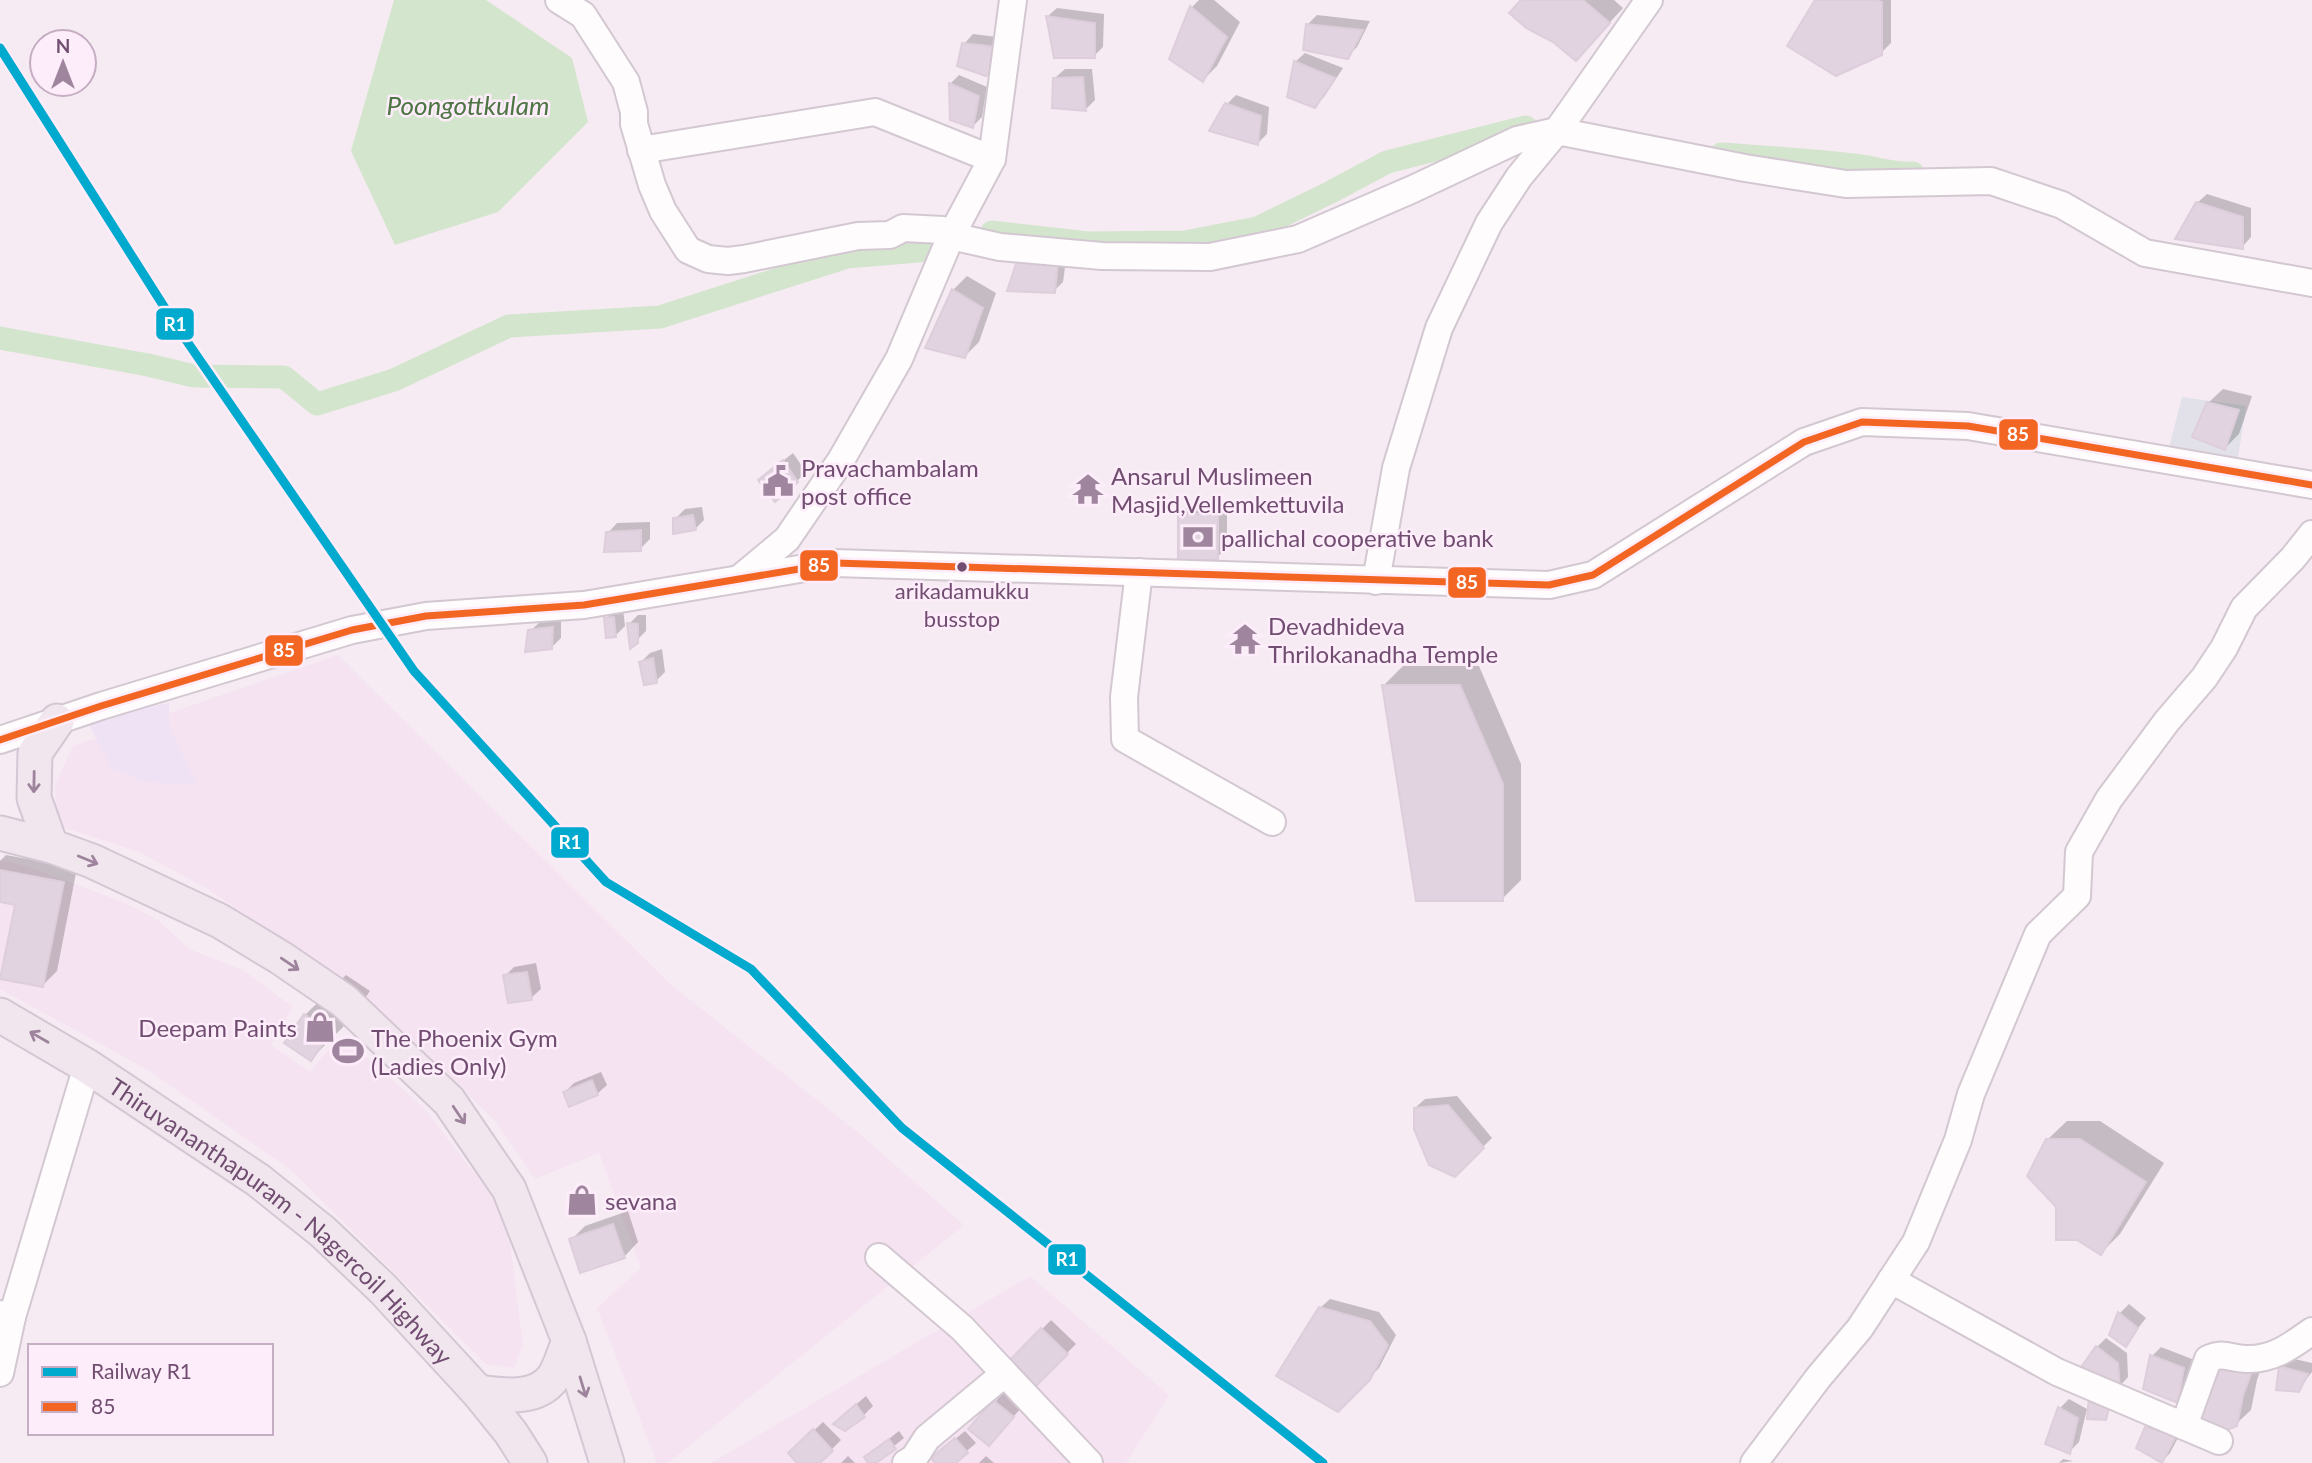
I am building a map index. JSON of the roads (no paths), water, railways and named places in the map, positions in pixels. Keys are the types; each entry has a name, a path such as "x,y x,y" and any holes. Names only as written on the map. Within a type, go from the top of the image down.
{"main road":[{"path":"51,846 34,798 35,754 57,721"},
{"path":"0,833 51,846 92,861 220,921 344,1001 449,1101 509,1189 550,1265 569,1341 607,1463"},
{"name":"Thiruvananthapuram - Nagercoil Highway","path":"0,1015 87,1066 258,1180 323,1232 383,1289 478,1392 511,1433 530,1463"},
{"path":"478,1392 514,1396 539,1390 554,1377 569,1341"}],"street":[{"path":"559,0 583,15 626,82 641,150 656,196 670,225 688,250 708,259 744,259 858,236 890,235 903,228 943,230 951,236 1000,247 1102,256 1210,257 1298,239 1517,140 1557,131 1745,168 1846,184 1992,181 2062,205 2145,253 2312,283"},
{"path":"739,579 787,539 841,460 899,359 951,236 992,159 1013,0"},
{"path":"1376,581 1396,468 1439,328 1489,223 1519,177 1557,131 1649,0"},
{"path":"641,150 875,112 992,159"},
{"path":"0,740 352,630 426,616 584,605 835,564 1549,585 1593,575 1804,442 1862,422 1968,426 2312,485"},
{"path":"1754,1463 1818,1378 1860,1328 1916,1242 1958,1140 1971,1094 2038,934 2077,896 2079,852 2109,799 2167,721 2204,678 2224,648 2244,608 2293,558 2312,534"},
{"path":"1139,572 1124,697 1125,739 1272,822"},
{"path":"0,1373 6,1316 87,1066"},
{"path":"879,1257 962,1328 1089,1463"},
{"path":"1891,1280 2057,1372 2219,1441"},
{"path":"2183,1426 2208,1359 2219,1354 2246,1359 2284,1352 2312,1331"},
{"path":"906,1463 914,1458 927,1438 1004,1374"}],"water":[{"name":"Poongottkulam","path":"394,0 486,0 572,58 588,122 498,212 395,245 351,151"}],"waterway":[{"path":"992,232 1088,243 1185,242 1257,228 1387,162 1526,127"},
{"path":"1721,154 1837,163 1913,173"},
{"path":"0,338 194,376 284,377 317,404 394,380 509,326 660,317 847,257 930,250"}],"rail line":[{"name":"R1","path":"0,48 175,324 414,671 606,882 751,969 902,1128 1323,1463"}],"place":[{"name":"Pravachambalam post office","path":"778,481"},
{"name":"Ansarul Muslimeen Masjid,Vellemkettuvila","path":"1088,489"},
{"name":"pallichal cooperative bank","path":"1198,537"},
{"name":"arikadamukku busstop","path":"962,567"},
{"name":"Devadhideva Thrilokanadha Temple","path":"1245,639"},
{"name":"Deepam Paints","path":"320,1027"},
{"name":"The Phoenix Gym (Ladies Only)","path":"348,1051"},
{"name":"sevana","path":"582,1200"}]}
